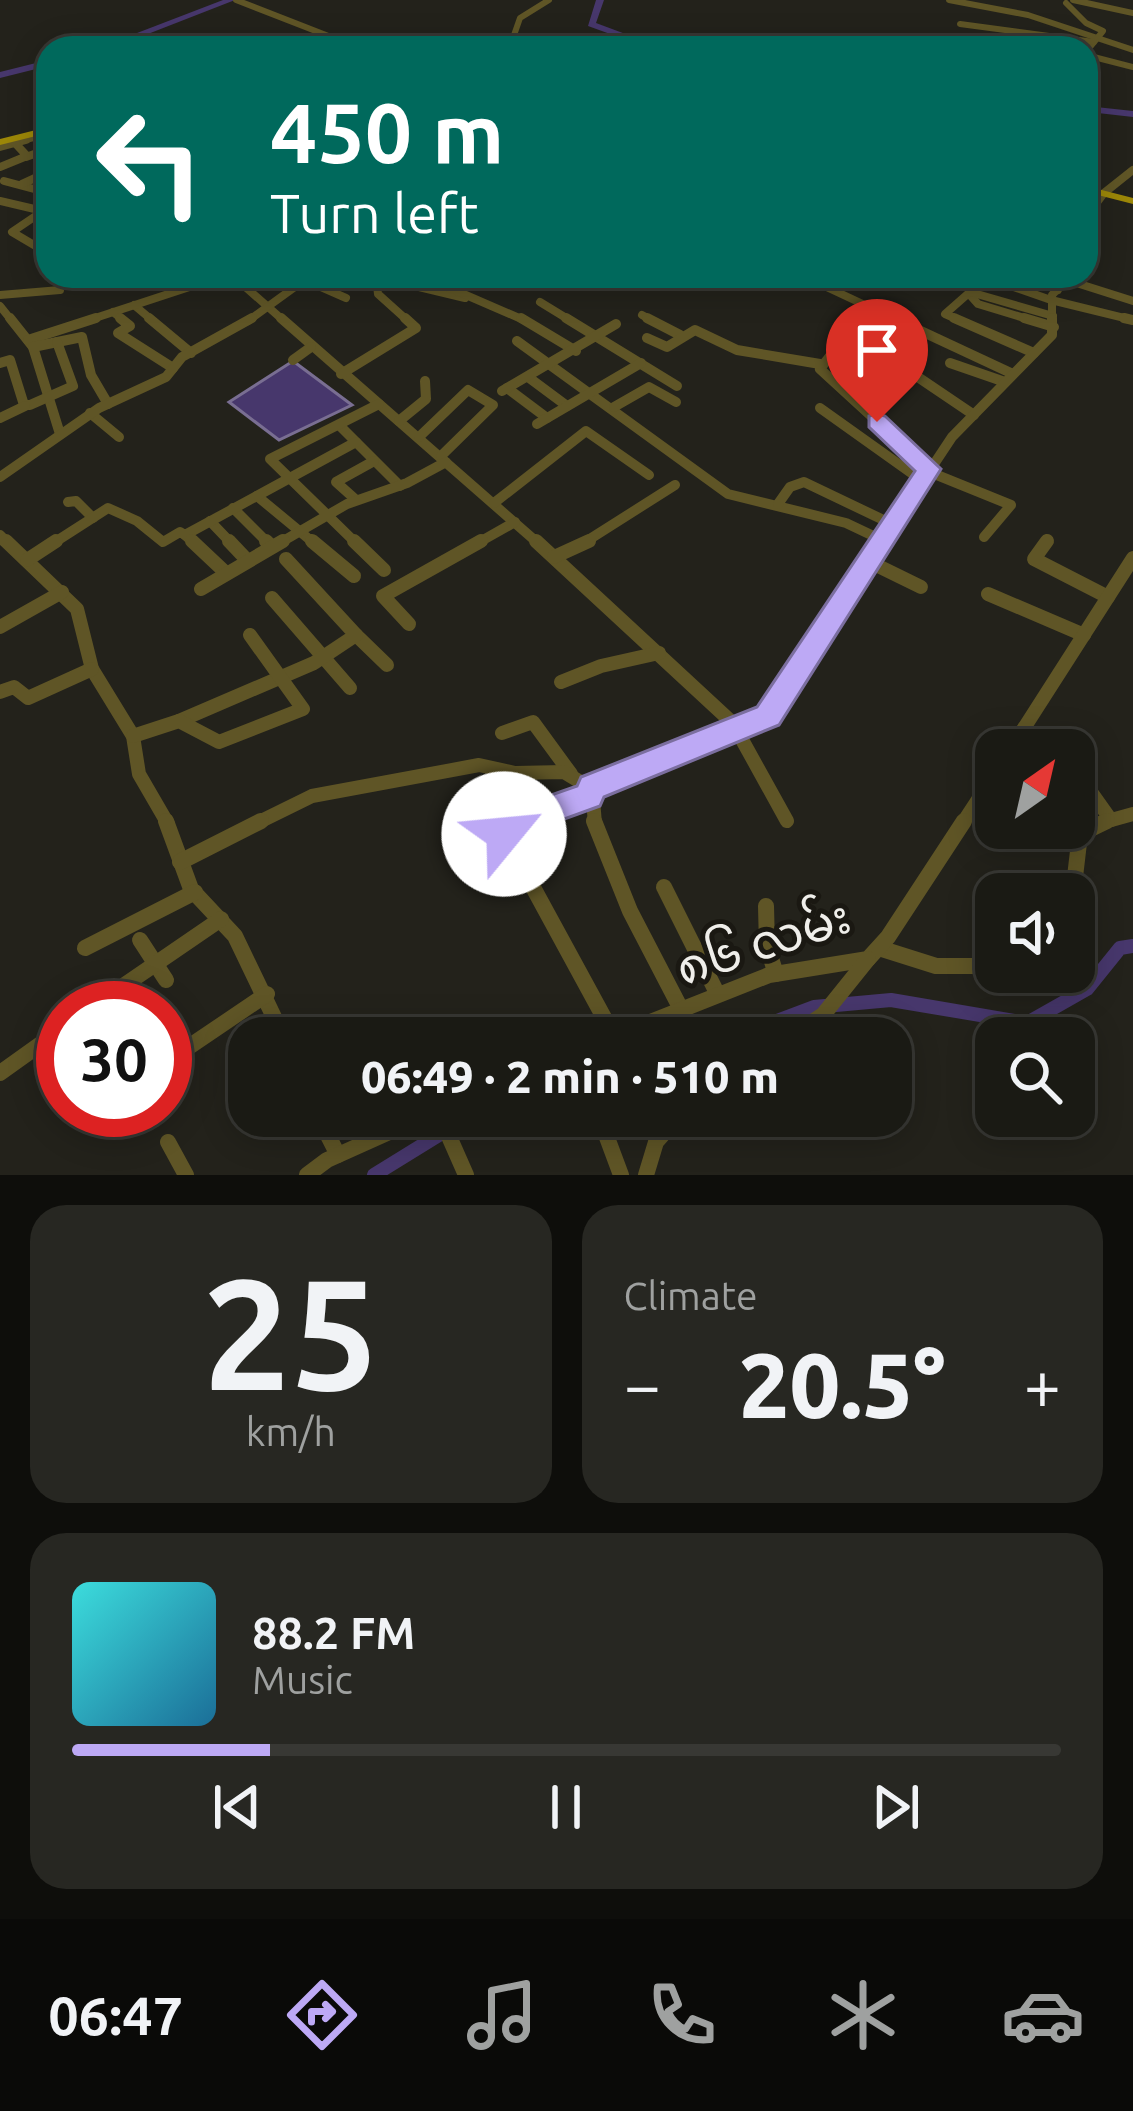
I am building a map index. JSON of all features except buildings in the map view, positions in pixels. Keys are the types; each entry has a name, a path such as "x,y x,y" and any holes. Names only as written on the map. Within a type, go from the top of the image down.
{"main road":[{"path":"0,145 36,135"},
{"path":"1098,192 1133,201"}],"street":[{"path":"514,36 520,18 549,0"},
{"path":"949,0 1028,16 1086,36"},
{"path":"238,1 328,36"},
{"path":"1028,16 1055,11 1068,1 1133,13"},
{"path":"1068,1 1086,23 1103,31 1098,38"},
{"path":"960,24 992,23 1072,36"},
{"path":"1098,40 1133,47"},
{"path":"1107,55 1133,64"},
{"path":"1098,57 1133,64"},
{"path":"0,145 36,136"},
{"path":"15,143 26,157"},
{"path":"1,176 36,153"},
{"path":"1098,202 1133,170"},
{"path":"1,176 34,189"},
{"path":"21,184 36,177"},
{"path":"0,201 36,209"},
{"path":"36,216 11,232 36,246"},
{"path":"31,344 186,288"},
{"path":"248,288 554,556 735,727 788,821"},
{"path":"3,472 90,413 157,382 190,353 294,288"},
{"path":"327,288 346,298"},
{"path":"341,374 416,328 377,288"},
{"path":"417,288 453,297 472,296"},
{"path":"453,288 518,316 576,351"},
{"path":"827,288 1009,378"},
{"path":"601,1017 504,834 512,823 768,716 926,474 1034,353 1054,321 1062,288"},
{"path":"1066,288 1127,322"},
{"path":"1071,288 1133,301"},
{"path":"0,295 60,290"},
{"path":"1034,353 947,316 966,294 1054,321"},
{"path":"540,302 677,386"},
{"path":"134,305 190,353"},
{"path":"0,306 31,344 61,434"},
{"path":"864,306 873,327 901,337"},
{"path":"113,312 130,326 117,330 118,334 173,368"},
{"path":"642,315 680,335"},
{"path":"616,324 504,390 542,421 641,363"},
{"path":"869,344 873,327"},
{"path":"647,338 667,347 695,330 737,350 820,364"},
{"path":"31,344 82,337 92,375 108,404"},
{"path":"0,418 73,384 57,341"},
{"path":"517,341 728,494 846,523 884,541"},
{"path":"820,364 834,350 869,344 974,415"},
{"path":"293,360 311,347"},
{"path":"0,363 10,360 25,406"},
{"path":"950,363 1009,378"},
{"path":"820,364 926,474"},
{"path":"528,377 568,406"},
{"path":"399,421 426,399 425,381"},
{"path":"614,407 649,387 676,402"},
{"path":"201,589 325,515 356,499 400,486 444,459 493,405 468,390 419,437"},
{"path":"379,404 271,459 384,570"},
{"path":"820,407 926,474 1006,500 1009,509 984,537"},
{"path":"90,413 119,437"},
{"path":"339,424 400,486"},
{"path":"494,502 586,430 649,475"},
{"path":"185,535 356,442"},
{"path":"356,499 336,482 374,461"},
{"path":"778,504 799,482 894,525"},
{"path":"554,556 591,540 675,485"},
{"path":"257,496 354,576"},
{"path":"68,502 76,501 93,518"},
{"path":"27,560 108,508 137,521 164,542 180,532 226,573"},
{"path":"233,508 271,546"},
{"path":"210,521 247,560"},
{"path":"409,624 383,596 515,522"},
{"path":"0,535 62,592 85,627 92,669 133,736 140,774 178,842 180,862 195,892 221,920 267,994 276,1017"},
{"path":"1048,540 1034,559 1108,597"},
{"path":"1024,728 1133,558"},
{"path":"286,559 387,665"},
{"path":"872,563 921,587"},
{"path":"0,627 62,592"},
{"path":"988,595 1006,597 1057,630 1084,634"},
{"path":"272,598 350,688"},
{"path":"179,721 219,742 303,709 250,634"},
{"path":"133,736 179,721 324,657 356,635"},
{"path":"561,682 601,666 659,653"},
{"path":"0,692 14,687 28,698 92,669"},
{"path":"502,733 533,722 590,792 601,842 634,920 687,1017"},
{"path":"180,862 312,796 479,766 499,766 514,773 571,774"},
{"path":"1095,798 1111,820"},
{"name":"၈၆ လမ်း","path":"661,1017 776,974 826,959 873,953 975,803"},
{"path":"1075,873 1080,835 1133,814"},
{"path":"664,887 717,993"},
{"path":"86,948 195,892"},
{"path":"766,906 767,946 776,974"},
{"path":"144,981 161,972 221,920"},
{"path":"140,940 161,972"},
{"path":"820,1017 873,953 947,970 975,968"},
{"path":"192,1045 267,994"},
{"path":"0,1073 36,1047"},
{"path":"329,1137 338,1155"},
{"path":"307,1175 338,1155 395,1137"},
{"path":"446,1137 466,1175"},
{"path":"607,1137 621,1175"},
{"path":"646,1175 658,1137"},
{"path":"168,1142 186,1175"}],"shaded area":[{"path":"293,361 352,405 279,440 229,402"}],"waterway":[{"path":"135,36 231,0"},
{"path":"600,0 591,24 624,36"},
{"path":"0,75 36,66"},
{"path":"1098,110 1133,114"},
{"path":"788,1017 814,1007 891,1000 1027,1023 1087,989 1120,948 1133,946"},
{"path":"374,1175 436,1137"}],"route":[{"path":"504,834 512,823 589,796 592,787 768,716 929,469 877,422"}]}
